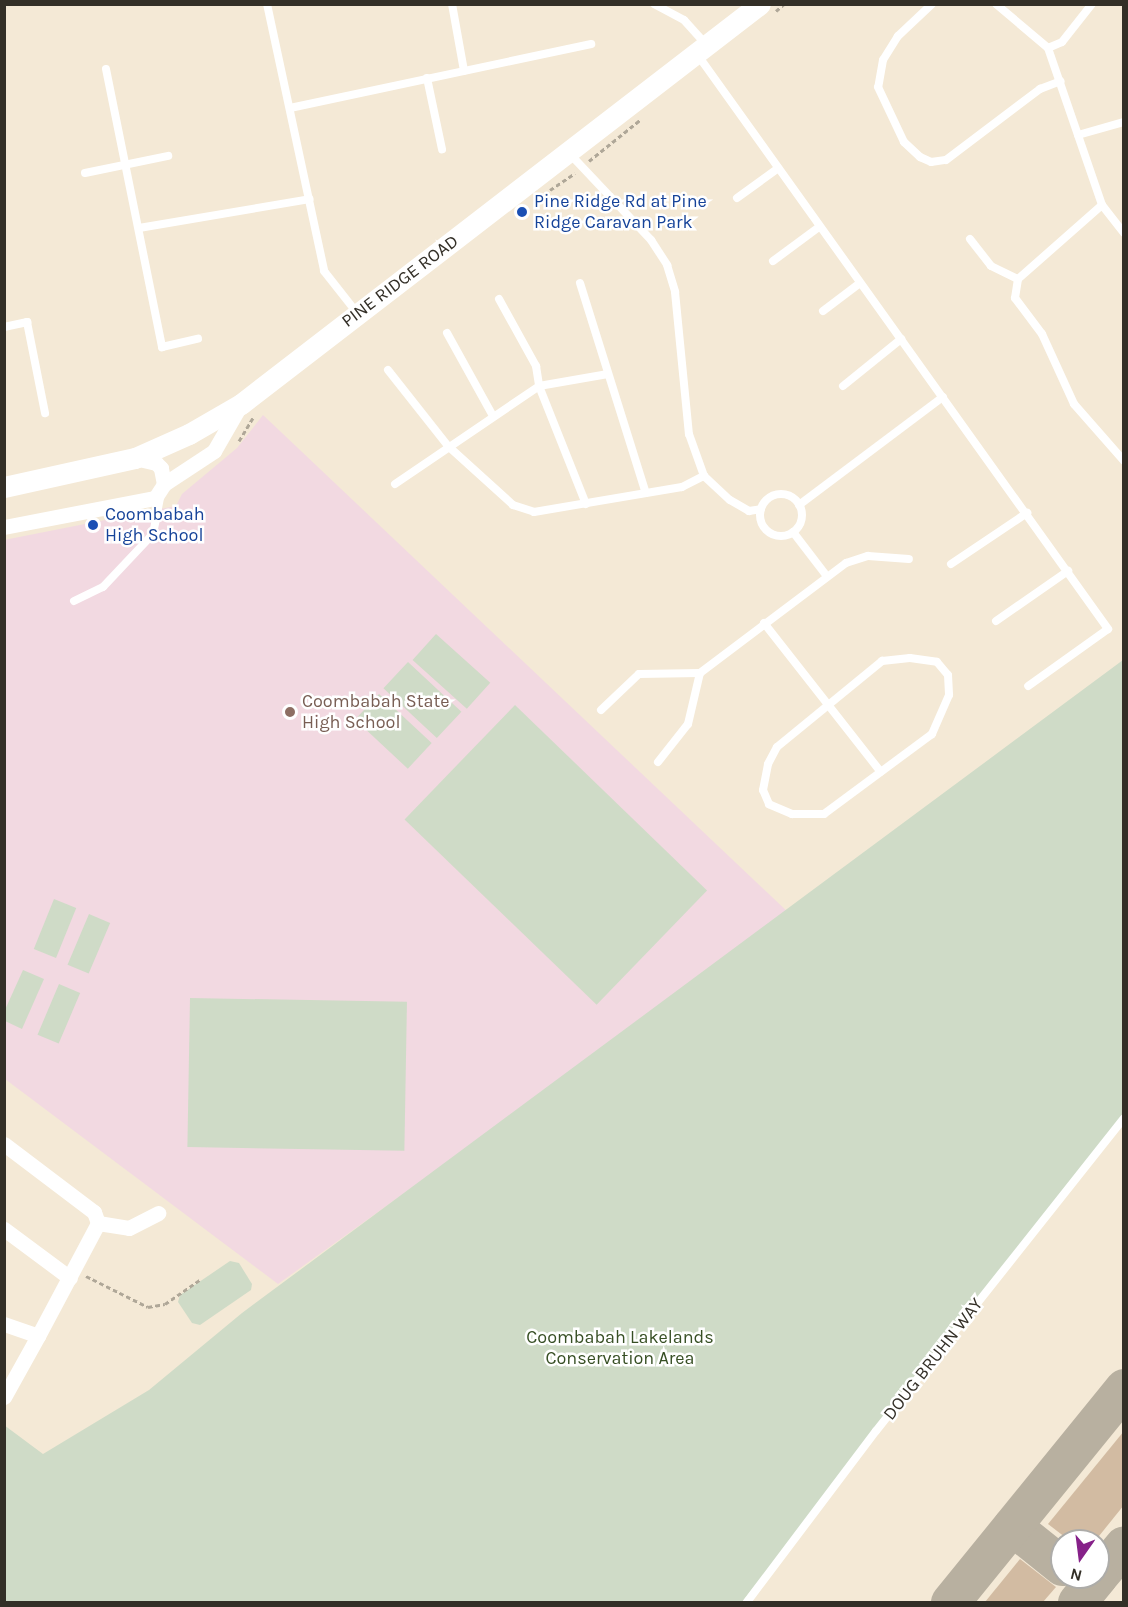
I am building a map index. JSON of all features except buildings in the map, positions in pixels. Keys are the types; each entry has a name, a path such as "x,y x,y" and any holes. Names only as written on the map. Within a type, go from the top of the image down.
{"street":[{"name":"PINE RIDGE ROAD","path":"4,488 135,458 211,423 241,404 760,4"},
{"path":"4,527 147,501 214,451 241,404"},
{"path":"135,458 156,463 163,488"},
{"path":"4,1144 94,1212 98,1223 73,1274 4,1397"},
{"path":"98,1223 129,1228 159,1213"},
{"path":"4,1229 73,1274"},
{"path":"4,1324 38,1336"}],"lane":[{"path":"267,4 324,271 358,314"},
{"path":"452,4 464,71"},
{"path":"654,4 684,20 777,169 1027,513 1108,629 1028,686"},
{"path":"932,4 898,36 883,60 878,87 904,142 920,157 931,162 946,160 1040,88 1061,81"},
{"path":"996,4 1048,48 1102,205 1124,233"},
{"path":"1048,48 1062,42 1092,4"},
{"path":"290,108 591,44"},
{"path":"106,69 162,346 198,339"},
{"path":"427,78 442,149"},
{"path":"1078,135 1124,122"},
{"path":"568,152 651,240 667,266 675,292 688,434 704,476 730,500 749,511 761,509 776,495 789,496 799,505 801,519 793,532 781,536 766,530 761,509"},
{"path":"85,173 168,156"},
{"path":"736,198 777,169"},
{"path":"139,228 310,198"},
{"path":"1102,205 1018,279 1015,298 1042,334 1074,404 1124,461"},
{"path":"773,261 819,227"},
{"path":"970,239 991,266 1018,279"},
{"path":"580,283 646,493"},
{"path":"823,311 860,283"},
{"path":"500,299 536,366 538,386 586,504"},
{"path":"4,327 27,322 45,413"},
{"path":"447,333 493,416"},
{"path":"843,386 901,339"},
{"path":"388,370 448,446 513,505 534,512 681,487 704,476"},
{"path":"395,484 538,386 608,374"},
{"path":"799,505 943,398"},
{"path":"74,601 103,587 153,534 163,488"},
{"path":"951,564 1027,513"},
{"path":"793,532 826,575"},
{"path":"601,710 639,674 700,673 826,575 846,563 868,556 909,559"},
{"path":"996,621 1068,571"},
{"path":"764,623 881,772"},
{"path":"910,658 937,662 948,675 949,695 932,734 824,814 792,814 769,804 763,790 768,764 777,747 828,705 882,662 910,658"},
{"path":"658,762 688,724 700,673"},
{"name":"DOUG BRUHN WAY","path":"747,1602 876,1431 1124,1118"}],"path":[{"path":"73,1274 148,1307 165,1304 201,1279"}],"shaded area":[{"name":"Coombabah State High School","path":"263,415 791,915 278,1284 5,1079 4,540 176,506 182,494 237,448"}],"green space":[{"path":"436,634 490,683 467,709 413,660"},
{"name":"Coombabah Lakelands Conservation Area","path":"1123,660 1123,1123 742,1602 5,1602 4,1425 43,1454 149,1390 242,1313"},
{"path":"408,662 461,712 437,738 383,688"},
{"path":"379,694 432,743 408,769 355,720"},
{"path":"515,705 707,890 597,1005 405,819"},
{"path":"54,899 76,908 56,958 34,949"},
{"path":"89,914 110,923 89,974 68,965"},
{"path":"23,970 44,979 22,1029 5,1021 4,1012"},
{"path":"59,984 80,993 59,1044 38,1035"},
{"path":"190,998 407,1002 404,1151 187,1147"},
{"path":"230,1261 239,1263 252,1284 251,1290 200,1325 192,1323 178,1302 180,1295"}],"taxiway":[{"path":"950,1602 1124,1388"},
{"path":"1012,1526 1050,1556"},
{"path":"1110,1562 1124,1545"},
{"path":"1077,1602 1087,1589"}],"place":[{"name":"Pine Ridge Rd at Pine Ridge Caravan Park","path":"522,212"},
{"name":"Coombabah High School","path":"93,525"},
{"name":"Coombabah State High School","path":"290,712"}]}
